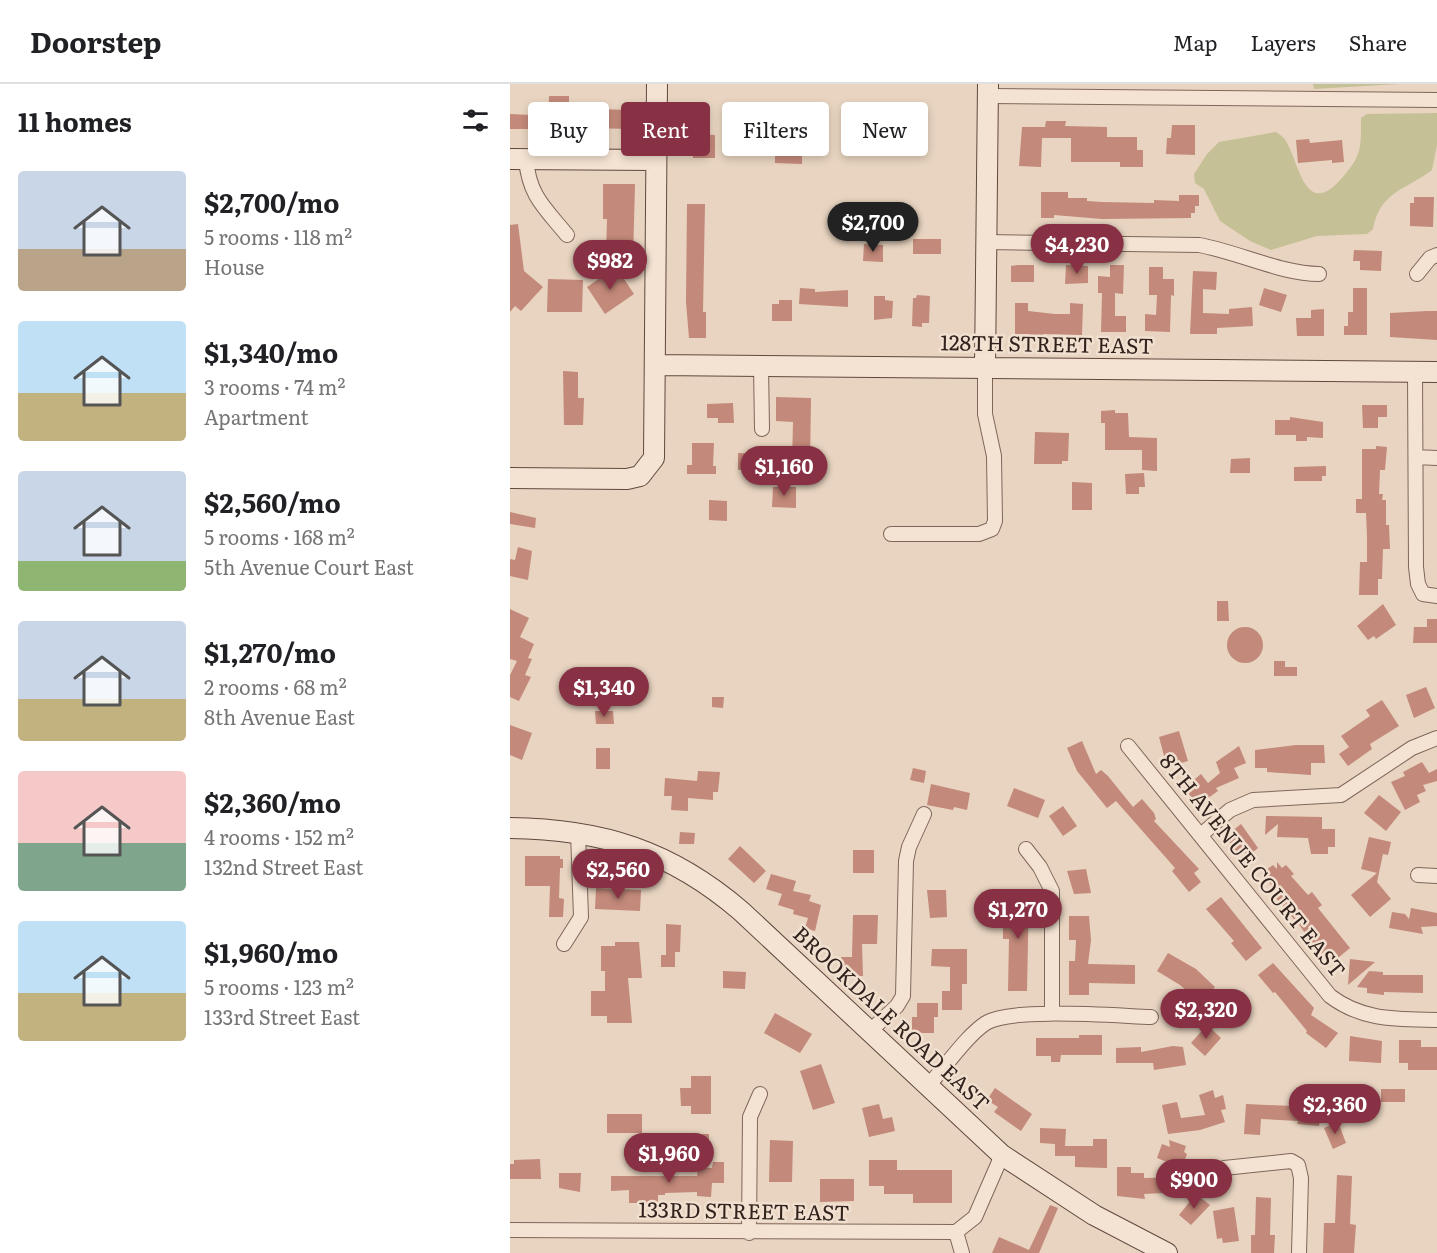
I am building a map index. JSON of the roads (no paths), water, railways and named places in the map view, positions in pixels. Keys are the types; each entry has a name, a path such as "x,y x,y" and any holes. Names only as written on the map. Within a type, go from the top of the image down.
{"street":[{"path":"510,478 627,479 640,476 647,470 656,449 657,84"},
{"path":"891,534 979,534 992,529 994,521 994,456 985,414 984,369 988,90 1437,100"},
{"path":"567,235 534,194 518,159 656,160"},
{"path":"986,242 1199,245 1226,249 1303,274 1319,273"},
{"path":"1417,274 1430,258 1437,255"},
{"name":"128TH STREET EAST","path":"656,365 1437,372"},
{"path":"761,366 762,429"},
{"path":"1415,372 1416,567 1418,584 1430,595"},
{"path":"1416,457 1437,458"},
{"path":"1202,834 1230,810 1253,800 1341,795 1412,748 1437,738"},
{"name":"8TH AVENUE COURT EAST","path":"1128,746 1202,834 1216,856 1330,996 1347,1008 1375,1018 1437,1020"},
{"path":"869,1032 897,1006 903,996 906,861 909,847 924,814"},
{"name":"BROOKDALE ROAD EAST","path":"510,828 578,832 628,844 676,864 741,911 927,1088 1002,1155 1094,1215 1167,1253"},
{"path":"564,944 581,917 578,832"},
{"path":"1026,849 1044,872 1052,891 1052,1014"},
{"path":"1418,875 1437,876"},
{"path":"927,1088 985,1023 1009,1016 1052,1014 1151,1017"},
{"path":"749,1233 750,1117 760,1094"},
{"path":"962,1253 956,1232 975,1217 1002,1155"},
{"path":"1224,1168 1291,1161 1301,1170 1299,1253"},
{"name":"133RD STREET EAST","path":"510,1230 749,1233 956,1232"}]}
